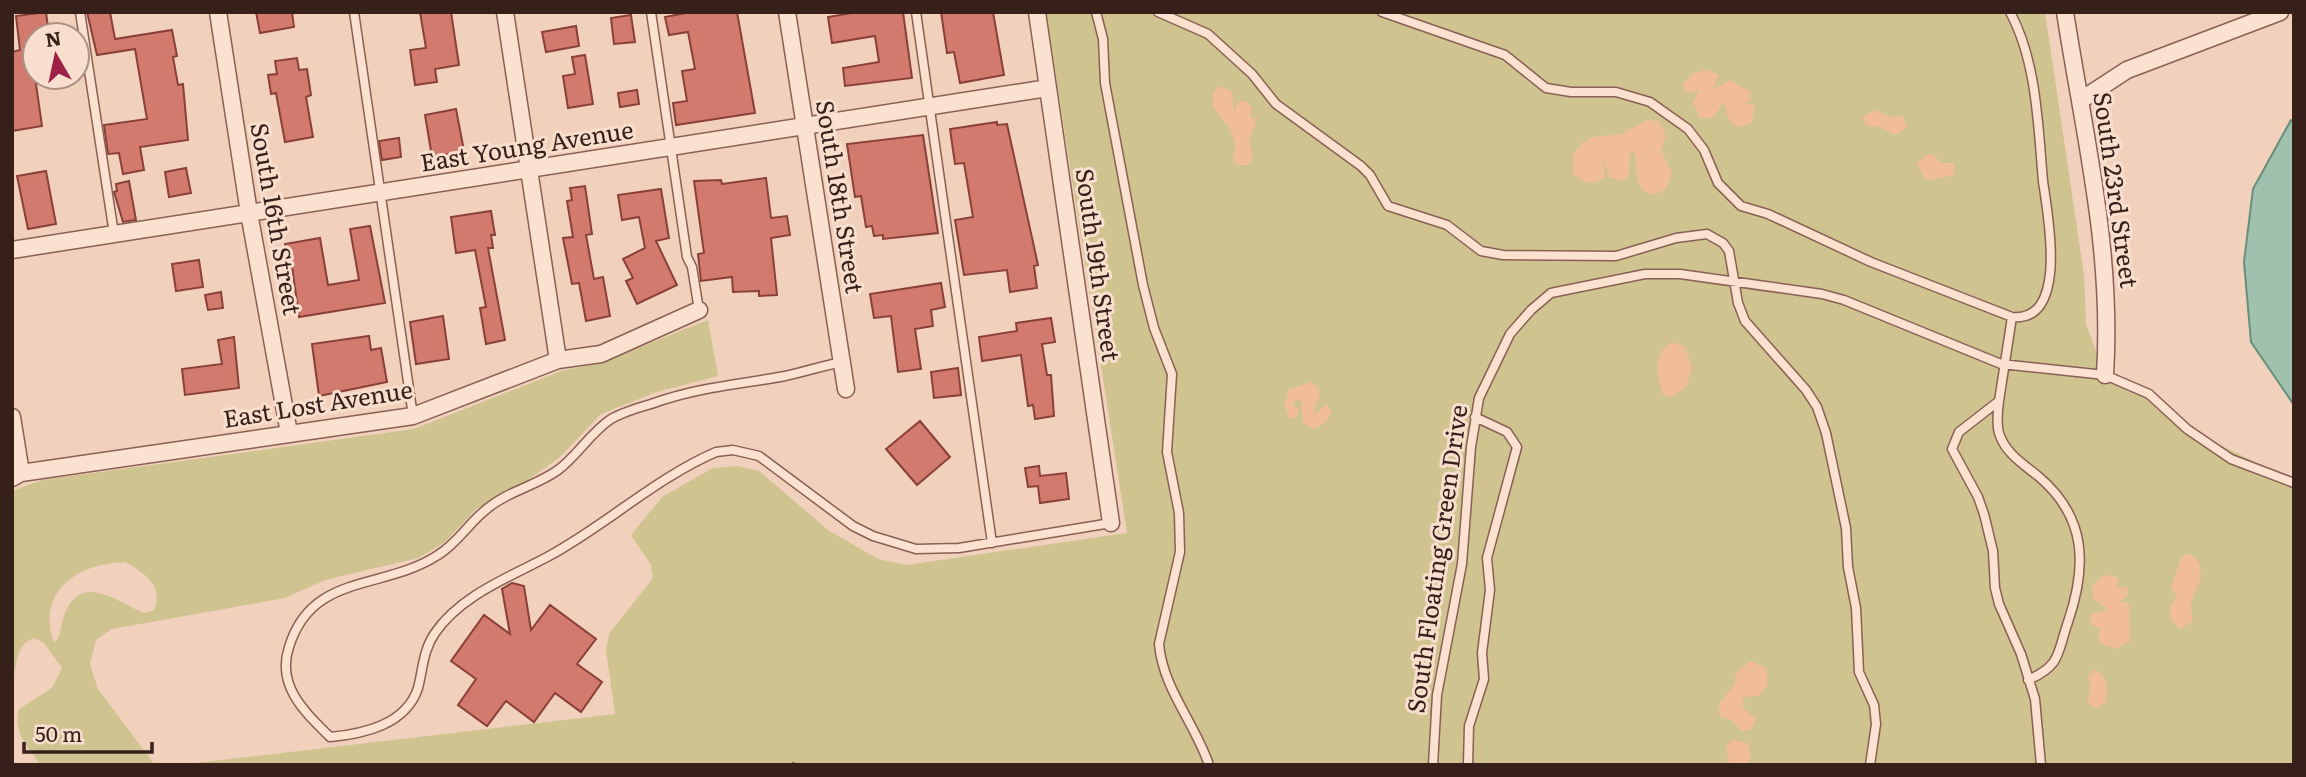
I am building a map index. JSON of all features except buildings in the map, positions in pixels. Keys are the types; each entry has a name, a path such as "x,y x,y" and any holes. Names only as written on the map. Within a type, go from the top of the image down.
{"street":[{"name":"South 16th Street","path":"218,12 249,213 289,433"},
{"path":"505,12 558,360"},
{"name":"South 18th Street","path":"787,12 846,389"},
{"name":"South 19th Street","path":"1037,12 1111,523"},
{"name":"South 23rd Street","path":"2065,12 2081,100 2108,294 2105,375"},
{"path":"2081,100 2127,70 2280,12"},
{"name":"East Young Avenue","path":"12,250 1048,88"},
{"name":"East Lost Avenue","path":"16,476 413,416 558,360 601,354 699,310"},
{"path":"12,416 16,476"}],"lane":[{"path":"80,12 114,234"},
{"path":"354,12 413,416"},
{"path":"651,12 687,257 692,268 699,310"},
{"path":"916,12 992,543"},
{"path":"1097,12 1103,39 1105,83 1143,285 1154,328 1172,374 1167,452 1179,513 1180,552 1159,644 1160,657 1168,683 1209,765"},
{"path":"1158,12 1198,28 1221,44 1252,74 1276,104 1327,139 1370,175 1388,206 1447,225 1481,251 1518,256 1616,256 1676,238 1707,234 1729,251 1745,321 1806,390 1817,407 1826,433 1846,528 1848,567 1856,608 1859,672 1874,705 1876,724 1870,765"},
{"path":"1382,12 1505,55 1546,88 1571,92 1616,92 1650,102 1688,130 1704,150 1725,193 1741,206 1768,214 1871,262 2012,317 2031,311 2044,297 2051,269 2051,244 2041,134 2024,44 2010,12"},
{"name":"South Floating Green Drive","path":"1433,765 1437,695 1462,564 1475,417 1483,387 1510,334 1531,310 1551,293 1613,279 1664,272 1808,291 1844,300 2007,365 2105,375 2149,394 2188,429 2231,459 2294,483"},
{"path":"2012,317 2007,365 1999,401 1998,432 2014,456 2053,489 2064,505 2081,552 2080,582 2061,654 2049,669 2028,680"},
{"path":"842,362 788,375 693,390 612,419 558,470 531,488 489,506 462,537 440,555 396,575 339,590 321,598 308,609 294,631 286,655 286,677 303,711 330,737 365,734 396,717 417,691 425,651 446,620 508,575 549,556 716,452 733,450 759,456 853,526 897,544 939,550 1111,523"},
{"path":"1999,401 1965,425 1955,437 1952,449 1978,497 1993,551 1995,588 1999,604 2028,680 2039,722 2041,765"},
{"path":"1468,765 1469,726 1484,679 1482,653 1490,590 1487,558 1517,447 1507,432 1475,417"}],"shaded area":[{"path":"1046,12 2045,12 2084,275 2086,324 2105,375 2149,394 2187,429 2294,481 2294,765 178,765 615,714 606,650 609,634 653,578 651,565 631,535 662,497 713,468 738,466 759,471 828,530 878,559 907,565 1127,533"},
{"path":"2291,120 2294,122 2294,405 2251,342 2244,262 2253,189"},
{"path":"708,320 718,376 657,392 601,414 560,457 525,482 476,509 444,543 418,558 325,580 285,598 112,629 96,640 90,664 98,689 155,765 41,765 26,745 19,732 19,709 52,688 62,668 44,643 34,638 20,651 12,684 12,491 42,480 414,429 561,371 600,363","holes":["125,562 151,581 156,594 154,610 144,613 100,593 79,595 71,602 54,643 50,625 51,609 56,595 65,583 92,568"]}],"sand":[{"path":"1707,70 1719,75 1713,89 1730,80 1751,92 1751,100 1744,103 1755,105 1752,122 1741,127 1732,124 1724,102 1713,118 1700,118 1693,103 1699,90 1687,93 1682,85 1693,73"},
{"path":"1220,86 1232,92 1234,112 1238,102 1246,101 1252,108 1250,118 1257,119 1249,139 1253,158 1248,165 1237,165 1233,162 1234,138 1213,107 1213,93"},
{"path":"1875,110 1890,117 1903,116 1907,127 1895,135 1880,127 1867,126 1863,120 1864,116"},
{"path":"1647,120 1659,121 1666,135 1661,150 1672,174 1665,190 1652,195 1641,187 1633,150 1630,154 1629,175 1623,181 1609,178 1603,157 1605,177 1594,183 1582,181 1573,174 1573,155 1581,144 1592,137 1621,134"},
{"path":"1928,154 1934,155 1940,163 1954,163 1954,175 1930,180 1924,178 1917,163"},
{"path":"1673,342 1685,347 1692,368 1687,386 1671,397 1663,394 1658,365 1662,352"},
{"path":"1311,382 1320,393 1314,415 1326,404 1332,411 1326,422 1314,429 1303,423 1301,401 1296,400 1293,403 1299,410 1296,419 1289,418 1284,406 1288,390"},
{"path":"2189,553 2196,560 2201,573 2192,599 2192,622 2180,629 2171,620 2170,606 2177,597 2171,587 2181,558"},
{"path":"2112,575 2119,579 2117,587 2127,587 2128,595 2119,602 2129,603 2130,641 2117,649 2101,644 2098,639 2100,628 2091,624 2090,618 2093,613 2104,612 2106,608 2093,598 2092,586 2101,577"},
{"path":"1750,661 1766,668 1768,684 1759,696 1743,697 1743,708 1756,719 1751,730 1741,731 1733,721 1720,716 1718,706 1735,683 1736,672"},
{"path":"2095,670 2103,676 2107,689 2105,703 2096,709 2087,702 2091,688 2088,676"},
{"path":"1733,739 1748,744 1751,759 1745,765 1729,765 1726,747"}]}
